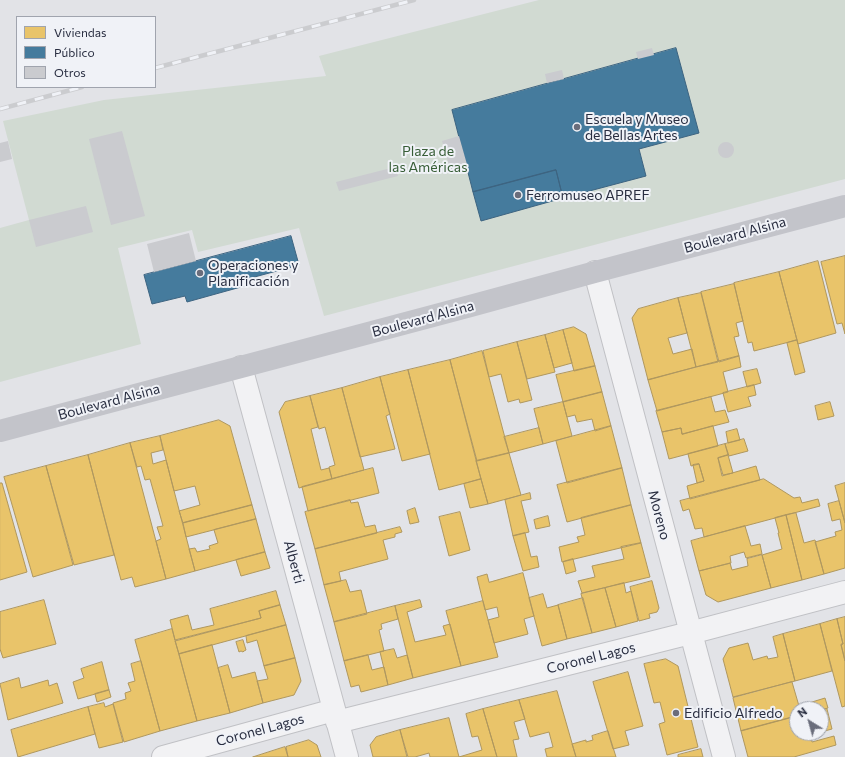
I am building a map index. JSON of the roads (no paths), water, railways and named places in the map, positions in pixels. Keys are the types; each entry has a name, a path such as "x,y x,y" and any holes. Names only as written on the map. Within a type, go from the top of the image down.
{"main road":[{"name":"Boulevard Alsina","path":"0,431 845,206"}],"street":[{"name":"Moreno","path":"594,272 724,757"},
{"name":"Alberti","path":"241,367 347,757"},
{"name":"Coronel Lagos","path":"164,757 690,633 845,592"}],"railway":[{"path":"156,68 414,0"},
{"path":"0,109 78,88"}],"place":[{"name":"Escuela y Museo de Bellas Artes","path":"577,127"},
{"name":"Ferromuseo APREF","path":"518,195"},
{"name":"Operaciones y Planificación","path":"200,273"},
{"name":"Edificio Alfredo","path":"676,713"}],"park label":[{"name":"Plaza de las Américas","path":"428,160"}]}
